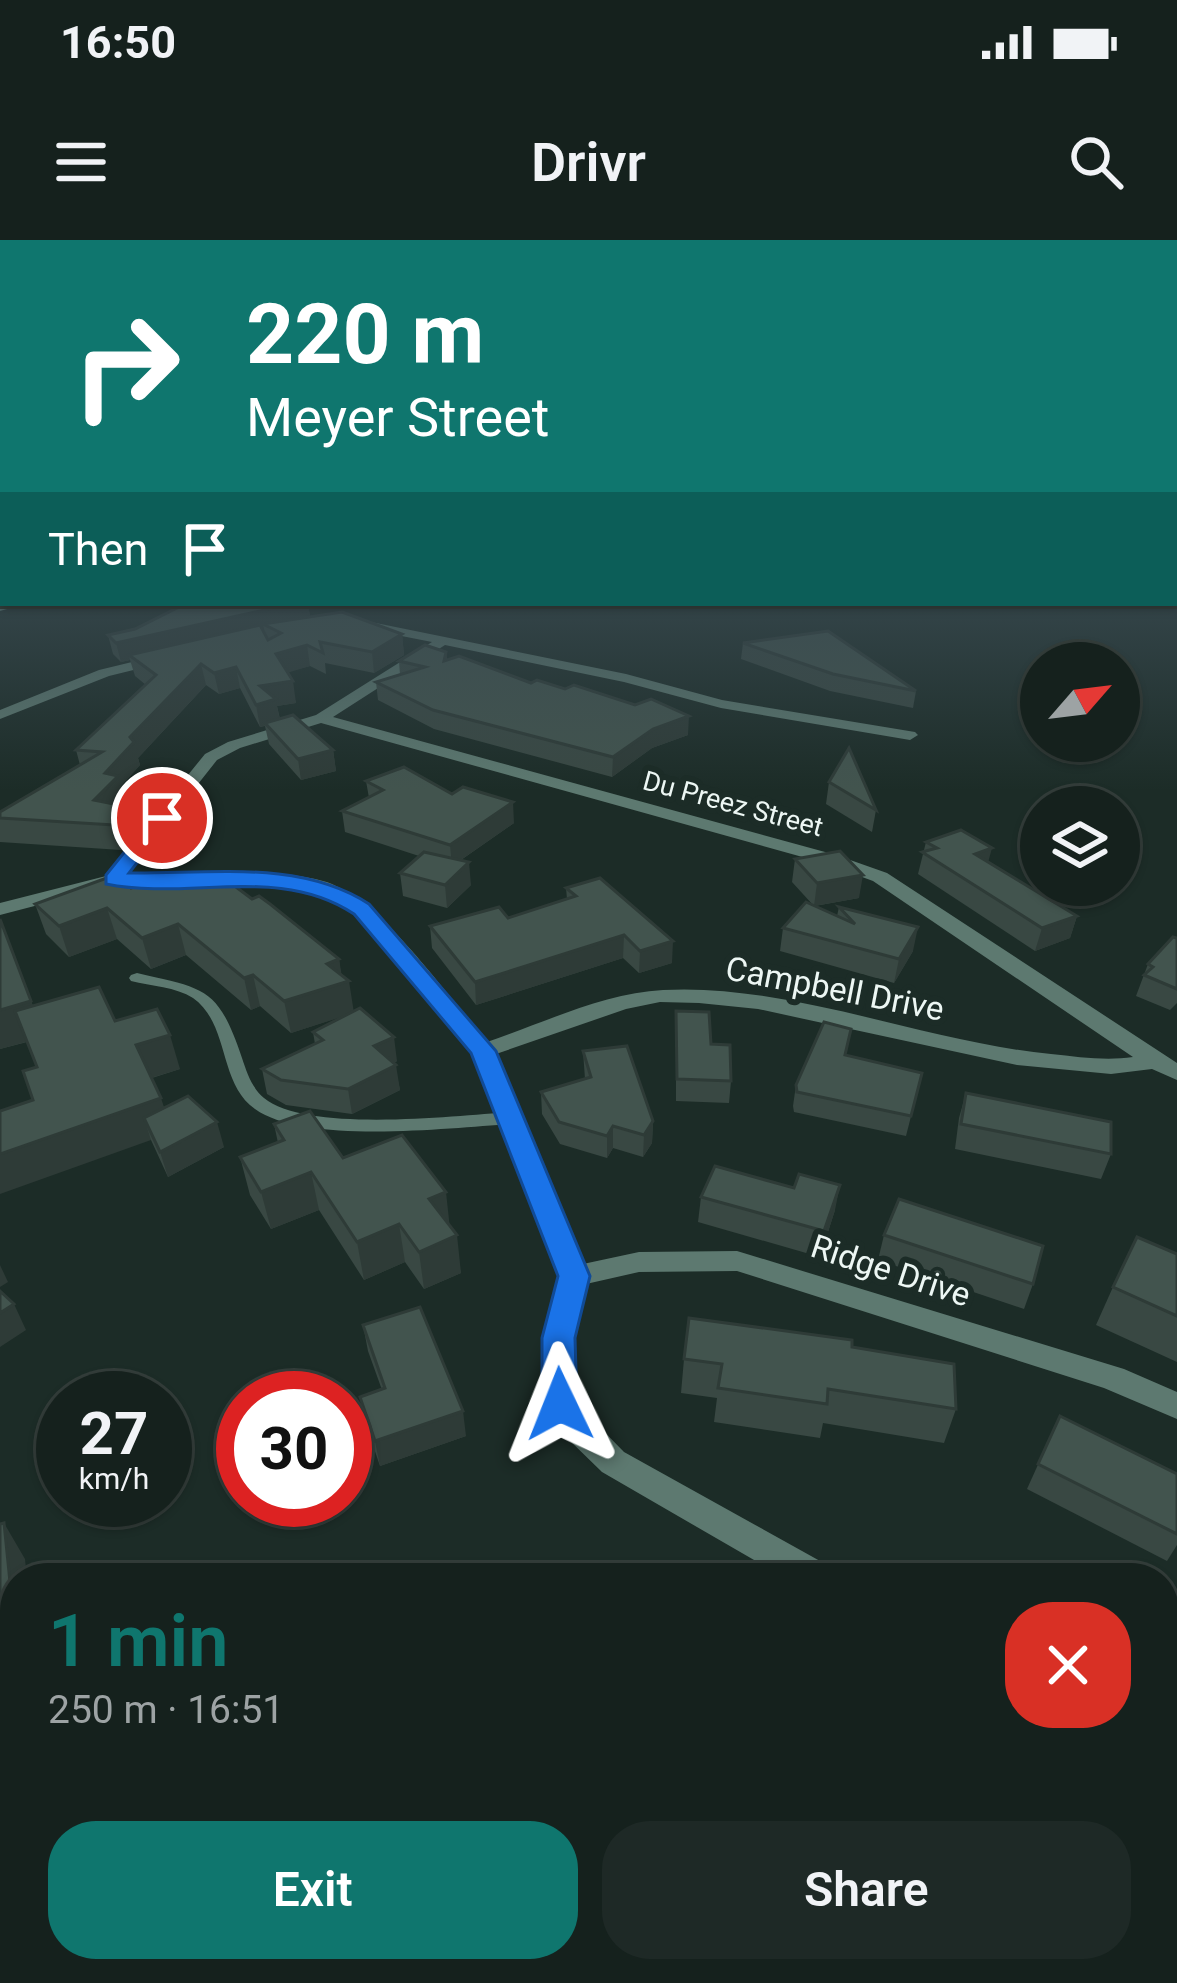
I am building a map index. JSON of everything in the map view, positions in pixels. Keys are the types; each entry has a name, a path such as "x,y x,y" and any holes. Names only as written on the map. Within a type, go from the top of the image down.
{"street":[{"path":"370,628 626,678 721,704 910,735"},
{"path":"113,879 211,757 234,745 321,718 440,643"},
{"path":"0,715 104,674 184,654"},
{"name":"Du Preez Street","path":"321,718 807,852 880,877 1155,1060"},
{"path":"0,909 113,879 291,880 339,894 362,909 483,1051 574,1276 556,1367 560,1404 575,1426 613,1462 791,1563"},
{"name":"Campbell Drive","path":"483,1051 621,1004 699,997 758,1003 1067,1065 1111,1067 1155,1060"},
{"path":"1155,1060 1177,1073"},
{"name":"Ridge Drive","path":"574,1276 639,1262 737,1262 1113,1378 1177,1406"}],"lane":[{"path":"136,978 201,996 213,1009 249,1094 265,1108 310,1119 398,1125 510,1118"}],"building":[{"path":"182,628 116,643 108,635"},
{"path":"245,628 262,628 268,640 281,633 272,628 387,628 402,634 372,652 320,642 323,653 307,645 276,654 293,681 260,686 276,699 256,705 236,667 214,673 201,664 130,737 134,742 105,773 118,776 94,800 129,807 114,825 0,818 0,812 102,752 76,750 156,675 129,655"},
{"path":"828,631 916,691 833,674 743,643"},
{"path":"425,645 446,652 444,661 459,656 531,683 537,680 565,689 574,685 635,705 651,699 689,716 653,729 613,757 433,710 376,682 425,667 399,661"},
{"path":"293,715 333,750 298,759 265,723"},
{"path":"849,748 876,810 829,782"},
{"path":"404,767 452,794 463,787 513,802 450,845 342,811 383,790 366,781"},
{"path":"961,830 992,848 975,854 1020,881 1020,906 1061,906 1077,916 1042,928 922,852 937,848 926,842"},
{"path":"840,851 863,875 817,883 795,859"},
{"path":"424,852 469,862 445,885 400,873"},
{"path":"115,875 131,888 152,880 160,887 174,881 183,888 206,880 214,886 228,881 252,899 259,896 339,959 327,964 349,981 284,1001 253,975 244,978 178,924 142,938 107,908 59,926 35,904"},
{"path":"600,878 673,941 640,951 624,935 475,982 430,926 499,907 508,918 576,896 566,888"},
{"path":"806,902 855,924 839,907 918,927 899,959 783,928"},
{"path":"0,919 31,1001 0,1010"},
{"path":"1173,937 1177,938 1177,989 1144,975"},
{"path":"99,987 115,1021 157,1009 170,1035 136,1045 161,1098 0,1154 0,1111 33,1100 23,1071 37,1067 15,1011"},
{"path":"360,1008 394,1037 374,1046 396,1065 348,1089 281,1080 262,1069 323,1040 313,1032"},
{"path":"676,1011 709,1012 711,1044 730,1045 731,1081 677,1079"},
{"path":"824,1022 851,1029 845,1055 922,1073 911,1116 797,1092"},
{"path":"627,1046 653,1121 644,1135 613,1126 607,1136 559,1122 541,1092 591,1077 583,1051"},
{"path":"966,1093 1111,1122 1111,1154 961,1124"},
{"path":"188,1096 217,1122 160,1152 144,1118"},
{"path":"310,1111 343,1158 402,1135 446,1192 429,1199 457,1235 419,1252 399,1224 357,1242 311,1172 261,1192 240,1157 284,1140 274,1124"},
{"path":"715,1166 794,1188 799,1174 840,1185 824,1231 701,1197"},
{"path":"899,1199 1043,1246 1033,1284 884,1235"},
{"path":"1137,1237 1177,1254 1177,1316 1113,1287"},
{"path":"0,1291 14,1304 0,1313"},
{"path":"420,1307 463,1411 375,1441 372,1393 385,1388 363,1325"},
{"path":"689,1318 852,1340 852,1347 954,1364 956,1409 828,1389 827,1404 718,1388 722,1364 684,1359"},
{"path":"1060,1416 1177,1474 1177,1534 1038,1464"},
{"path":"4,1523 8,1563 0,1563 0,1524"}],"route":[{"path":"162,818 113,879 291,880 339,894 362,909 483,1051 574,1276 558,1338 560,1404"}]}
